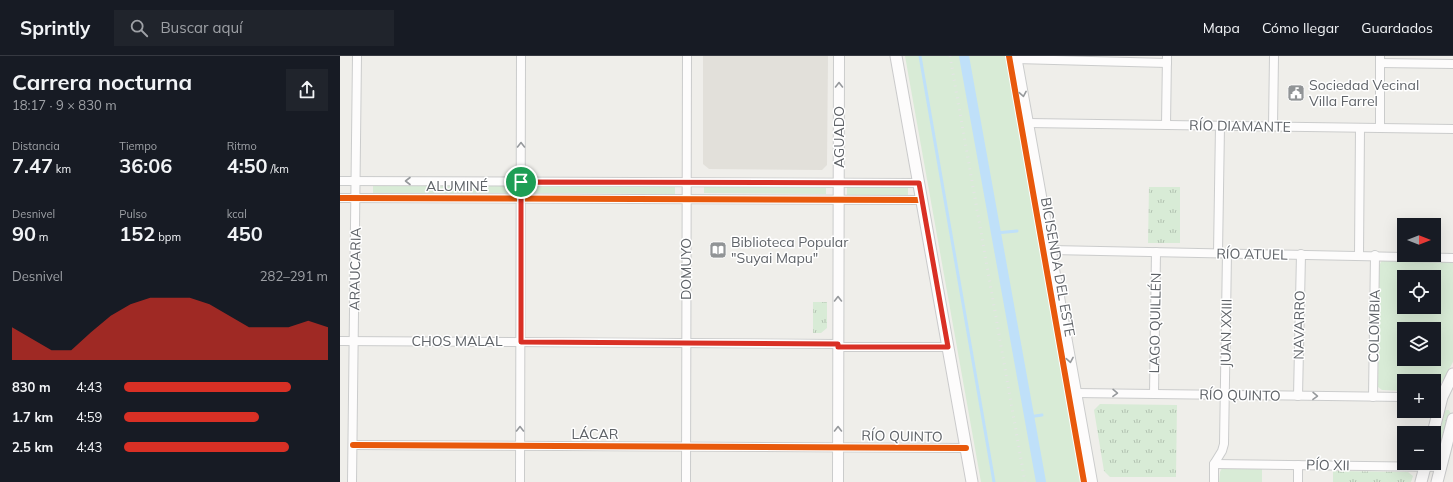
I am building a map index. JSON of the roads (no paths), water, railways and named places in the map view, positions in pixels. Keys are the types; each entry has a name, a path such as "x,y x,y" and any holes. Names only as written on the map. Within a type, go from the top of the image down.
{"main road":[{"path":"896,56 972,482"},
{"path":"1435,426 1443,398 1453,374"},
{"path":"1441,467 1453,419"},
{"path":"1421,482 1425,470"},
{"path":"1437,482 1440,470"}],"street":[{"name":"ARAUCARIA","path":"352,482 357,56"},
{"path":"520,482 521,56"},
{"name":"DOMUYO","path":"686,482 687,56"},
{"name":"AGUADO","path":"838,482 839,56"},
{"path":"1273,126 1274,56"},
{"path":"1092,482 1016,58 1167,59 1166,125"},
{"path":"1380,128 1380,60 1453,64"},
{"name":"RÍO DIAMANTE","path":"1028,123 1453,129"},
{"path":"1218,253 1220,126"},
{"path":"1359,255 1360,128"},
{"name":"ALUMINÉ","path":"340,181 839,183"},
{"path":"839,183 919,183"},
{"name":"ALUMINÉ","path":"340,198 839,200"},
{"path":"839,200 922,200"},
{"name":"RÍO ATUEL","path":"1050,250 1375,255 1453,258"},
{"name":"LAGO QUILLÉN","path":"1154,394 1156,252"},
{"name":"JUAN XXIII","path":"1214,482 1214,464 1223,448 1227,253"},
{"name":"NAVARRO","path":"1298,396 1301,254"},
{"name":"COLOMBIA","path":"1373,397 1375,255"},
{"name":"CHOS MALAL","path":"340,341 686,343 838,346"},
{"path":"838,346 948,347"},
{"name":"RÍO QUINTO","path":"1076,393 1397,397"},
{"name":"LÁCAR","path":"353,446 838,447"},
{"name":"RÍO QUINTO","path":"838,447 966,448"},
{"name":"PÍO XII","path":"1214,464 1397,465"},
{"path":"1298,465 1298,482"}],"waterway":[{"path":"920,56 994,482"},
{"path":"964,56 1041,482"},
{"path":"996,233 1017,231"},
{"path":"1029,417 1042,415"}],"railway":[{"path":"950,56 1025,482"}],"place":[{"name":"Sociedad Vecinal Villa Farrel","path":"1296,93"},
{"name":"Biblioteca Popular \"Suyai Mapu\"","path":"718,250"}]}
